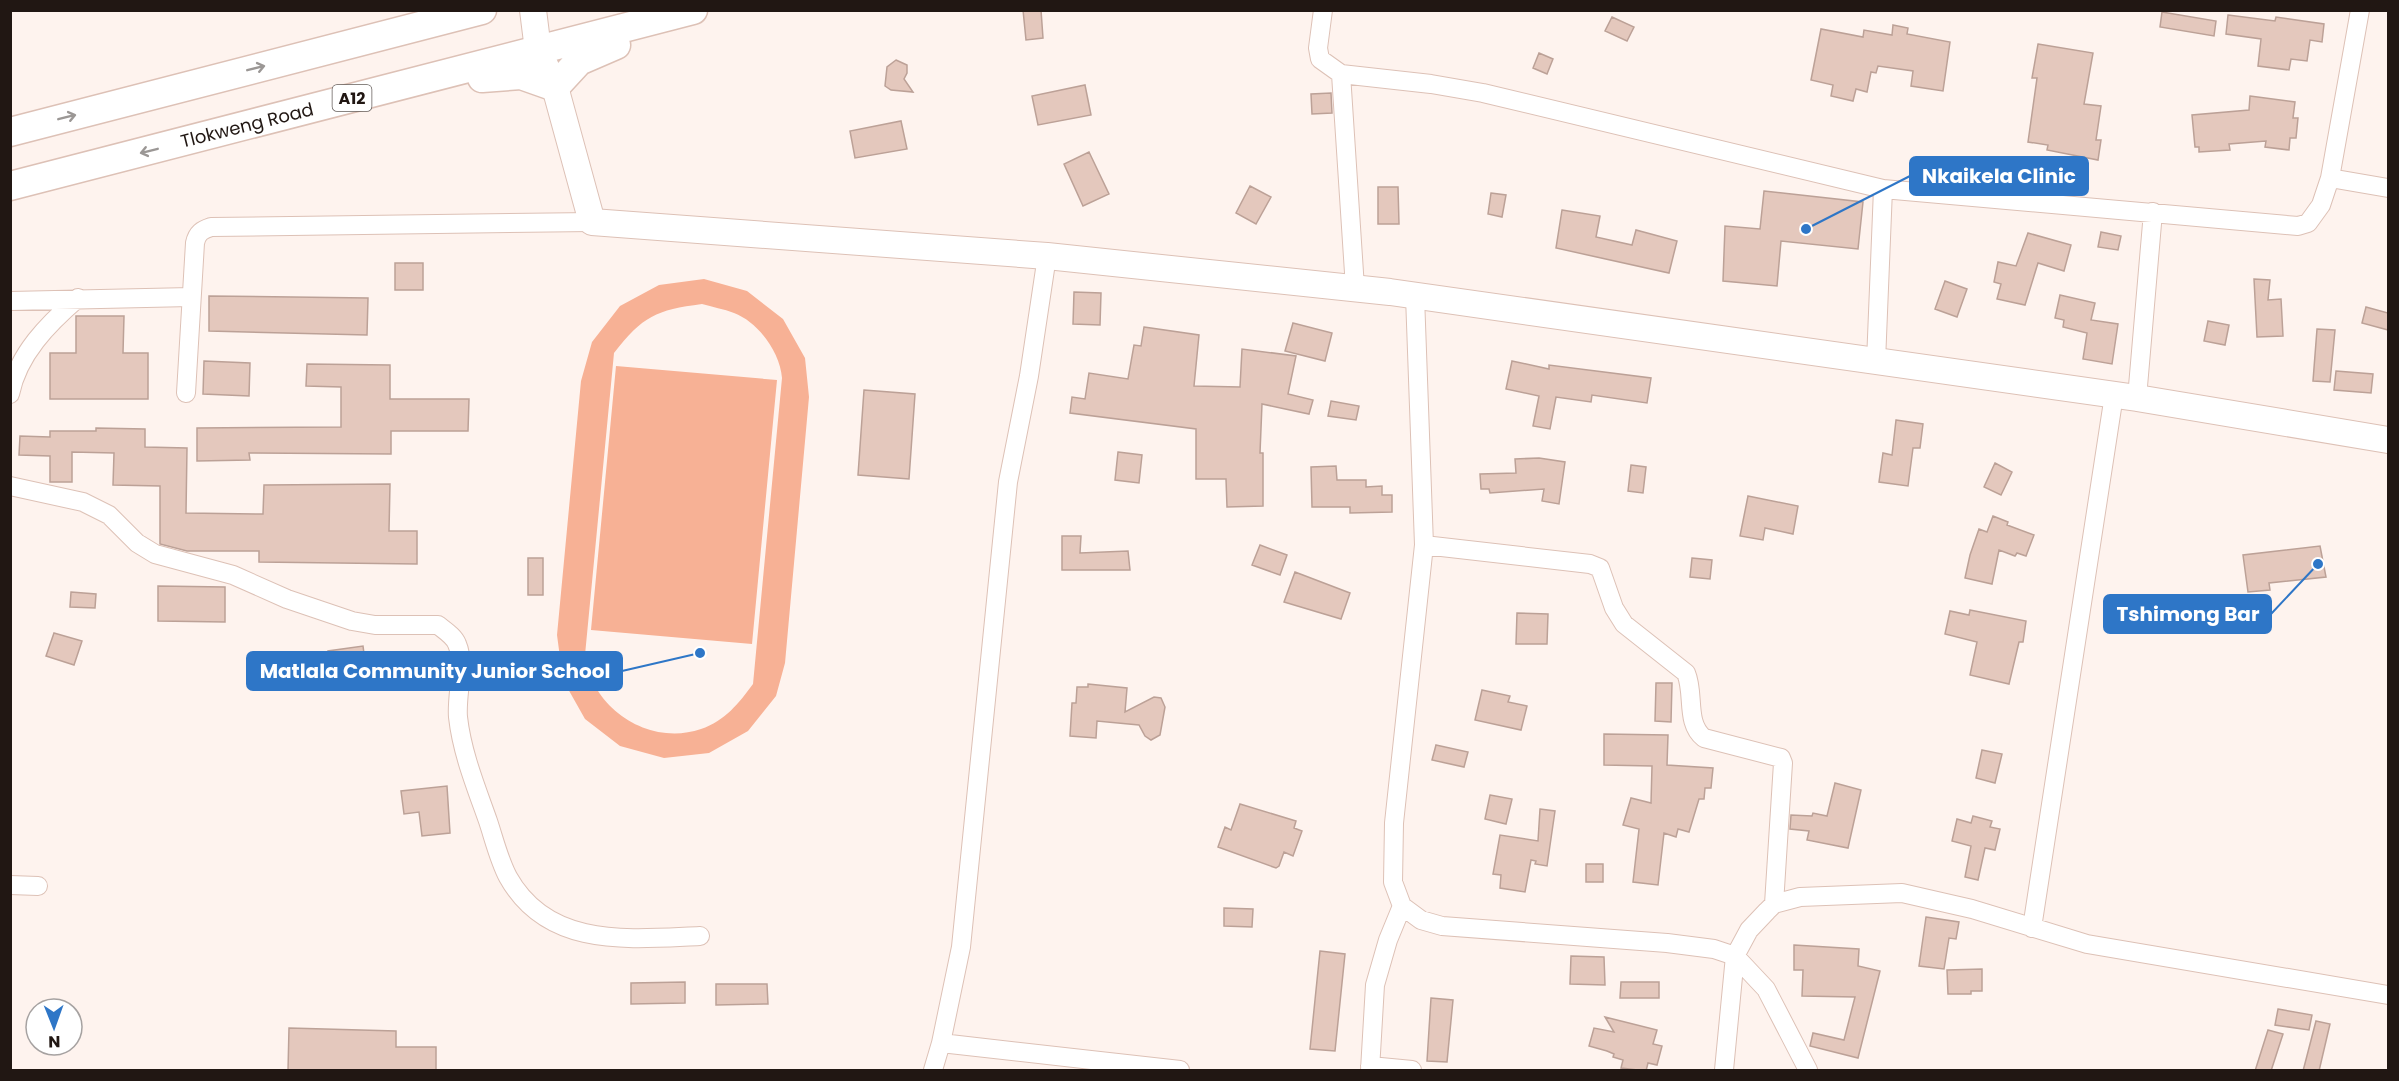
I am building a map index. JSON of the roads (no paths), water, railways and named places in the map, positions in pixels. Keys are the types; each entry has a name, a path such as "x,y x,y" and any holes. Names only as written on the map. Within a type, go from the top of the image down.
{"main road":[{"path":"10,132 482,10"},
{"path":"386,90 443,86 509,74 532,77 555,87 569,70 589,55 694,10"},
{"name":"Tlokweng Road","path":"10,186 694,10"}],"street":[{"path":"533,10 538,50 555,87 592,222"},
{"path":"1323,10 1318,48 1320,59 1341,74 1431,84 1483,93 1883,189 2298,226 2308,223 2321,205 2330,178 2360,10"},
{"path":"1341,74 1355,288"},
{"path":"2330,178 2388,188"},
{"path":"1876,362 1883,189"},
{"path":"2032,928 2125,397 2154,212"},
{"path":"186,393 196,238 211,226 592,222 1047,256 1355,288 2125,397 2388,440"},
{"path":"933,1071 961,947 1008,482 1029,376 1047,256"},
{"path":"1415,296 1424,545 1394,823 1393,882 1402,906 1421,920 1442,926 1667,943 1714,949 1735,956 1766,989 1808,1071"},
{"path":"10,301 191,297"},
{"path":"10,394 13,382 33,343 56,316 78,298"},
{"path":"10,486 82,502 109,515 137,543 155,554 233,574 287,599 352,621 375,625 418,623 438,625 457,644 458,716 466,760 508,877 532,908 558,926 590,935 647,938 700,936"},
{"path":"1424,545 1590,564 1600,568 1614,608 1624,624 1686,673 1690,684 1693,725 1696,732 1704,738 1781,758 1784,763 1774,904"},
{"path":"10,885 38,885"},
{"path":"1724,1071 1735,956 1749,930 1774,904 1800,897 1902,893 1930,898 2112,949 2388,995"},
{"path":"1402,906 1388,940 1375,985 1370,1068 1412,1071"},
{"path":"941,1043 1180,1071"}],"place":[{"name":"Nkaikela Clinic","path":"1806,229"},
{"name":"Tshimong Bar","path":"2318,564"},
{"name":"Matlala Community Junior School","path":"700,653"}]}
